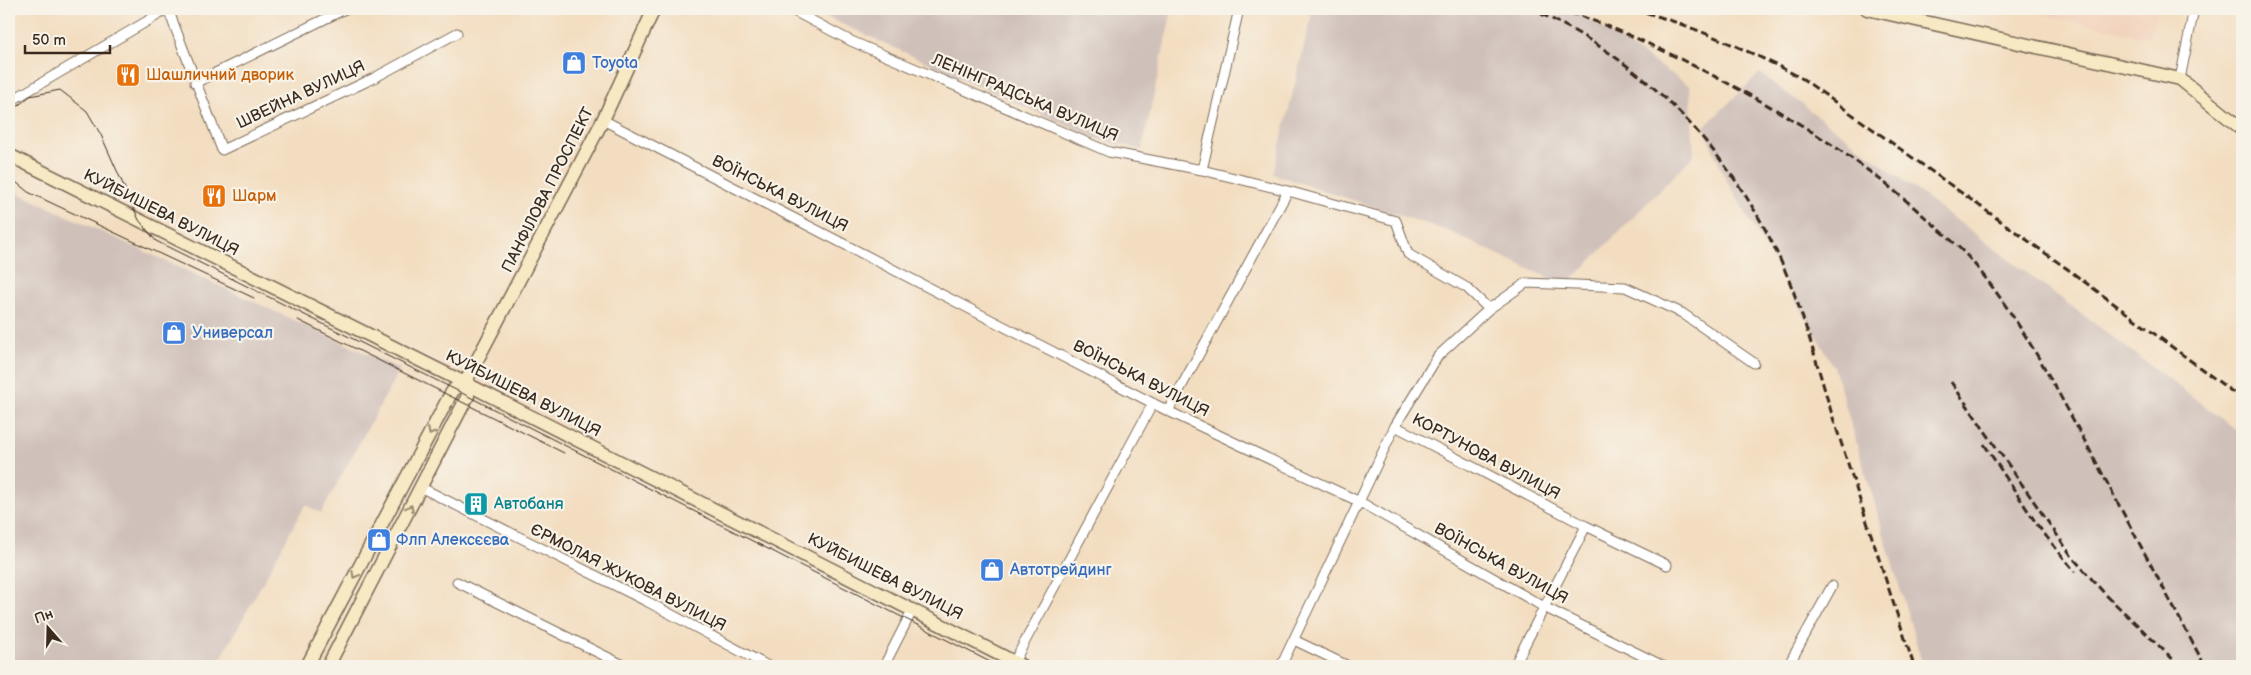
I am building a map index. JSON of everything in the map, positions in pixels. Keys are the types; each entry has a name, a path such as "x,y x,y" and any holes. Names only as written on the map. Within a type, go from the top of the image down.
{"main road":[{"name":"ПАНФІЛОВА ПРОСПЕКТ","path":"307,666 603,120 654,9"},
{"path":"1867,9 2180,79 2242,129"},
{"name":"КУЙБИШЕВА ВУЛИЦЯ","path":"9,154 460,386 913,609 1018,664"},
{"path":"328,666 386,558 468,396 460,386"}],"street":[{"name":"ШВЕЙНА ВУЛИЦЯ","path":"168,9 222,150 374,78 457,33"},
{"path":"9,102 168,9"},
{"path":"195,83 345,9"},
{"name":"ЛЕНІНГРАДСЬКА ВУЛИЦЯ","path":"790,9 851,40 1109,152 1202,170 1288,191 1396,221 1408,254 1468,288 1490,308"},
{"path":"1202,170 1239,9"},
{"path":"2180,79 2194,9"},
{"name":"ВОЇНСЬКА ВУЛИЦЯ","path":"603,120 1154,403 1360,502 1544,607 1663,666"},
{"path":"1168,410 1288,191"},
{"name":"КОРТУНОВА ВУЛИЦЯ","path":"1666,564 1586,526 1396,426 1438,356 1490,308 1526,283 1625,287 1682,313 1754,363"},
{"path":"1018,664 1154,403"},
{"path":"1281,666 1396,426"},
{"name":"ЄРМОЛАЯ ЖУКОВА ВУЛИЦЯ","path":"420,488 648,602 768,666"},
{"path":"1514,666 1586,526"},
{"path":"457,582 625,666"},
{"path":"1788,666 1832,586"},
{"path":"884,666 913,609"},
{"path":"1294,640 1348,666"}],"shaded area":[{"path":"809,9 1172,9 1142,150 1094,138"},
{"path":"1289,9 1574,9 1690,86 1694,155 1566,286 1448,231 1273,174 1312,14"},
{"path":"2015,9 2158,9 2149,38"},
{"path":"1760,73 2242,434 2242,666 1923,666 1834,367 1722,172 1704,127"},
{"path":"9,189 400,369 321,513 305,505 217,666 9,666"}],"tram line":[{"path":"9,116 9,113 30,96 60,90 87,111 101,135 139,220 156,241 454,389 998,666"},
{"path":"9,167 11,178 28,192 254,298"},
{"path":"298,320 564,453"}],"railway":[{"path":"1530,9 1571,29 1610,54 1647,82 1711,148 1739,185 1763,225 1783,266 1798,304 1914,666"},
{"path":"1558,9 1596,22 1651,45 1733,86 1788,117 1841,151 1892,189 1962,251 1993,288 2040,359 2205,666"},
{"path":"1634,9 1678,23 1720,40 1762,58 1803,79 2066,268 2242,399"},
{"path":"1951,382 2073,558 2106,595 2180,666"},
{"path":"1984,444 2038,526 2075,572"}],"place":[{"name":"Toyota","path":"574,63"},
{"name":"Шашличний дворик","path":"128,75"},
{"name":"Шарм","path":"214,196"},
{"name":"Универсал","path":"174,333"},
{"name":"Автобаня","path":"476,504"},
{"name":"Флп Алексєєва","path":"379,540"},
{"name":"Автотрейдинг","path":"992,570"}]}
